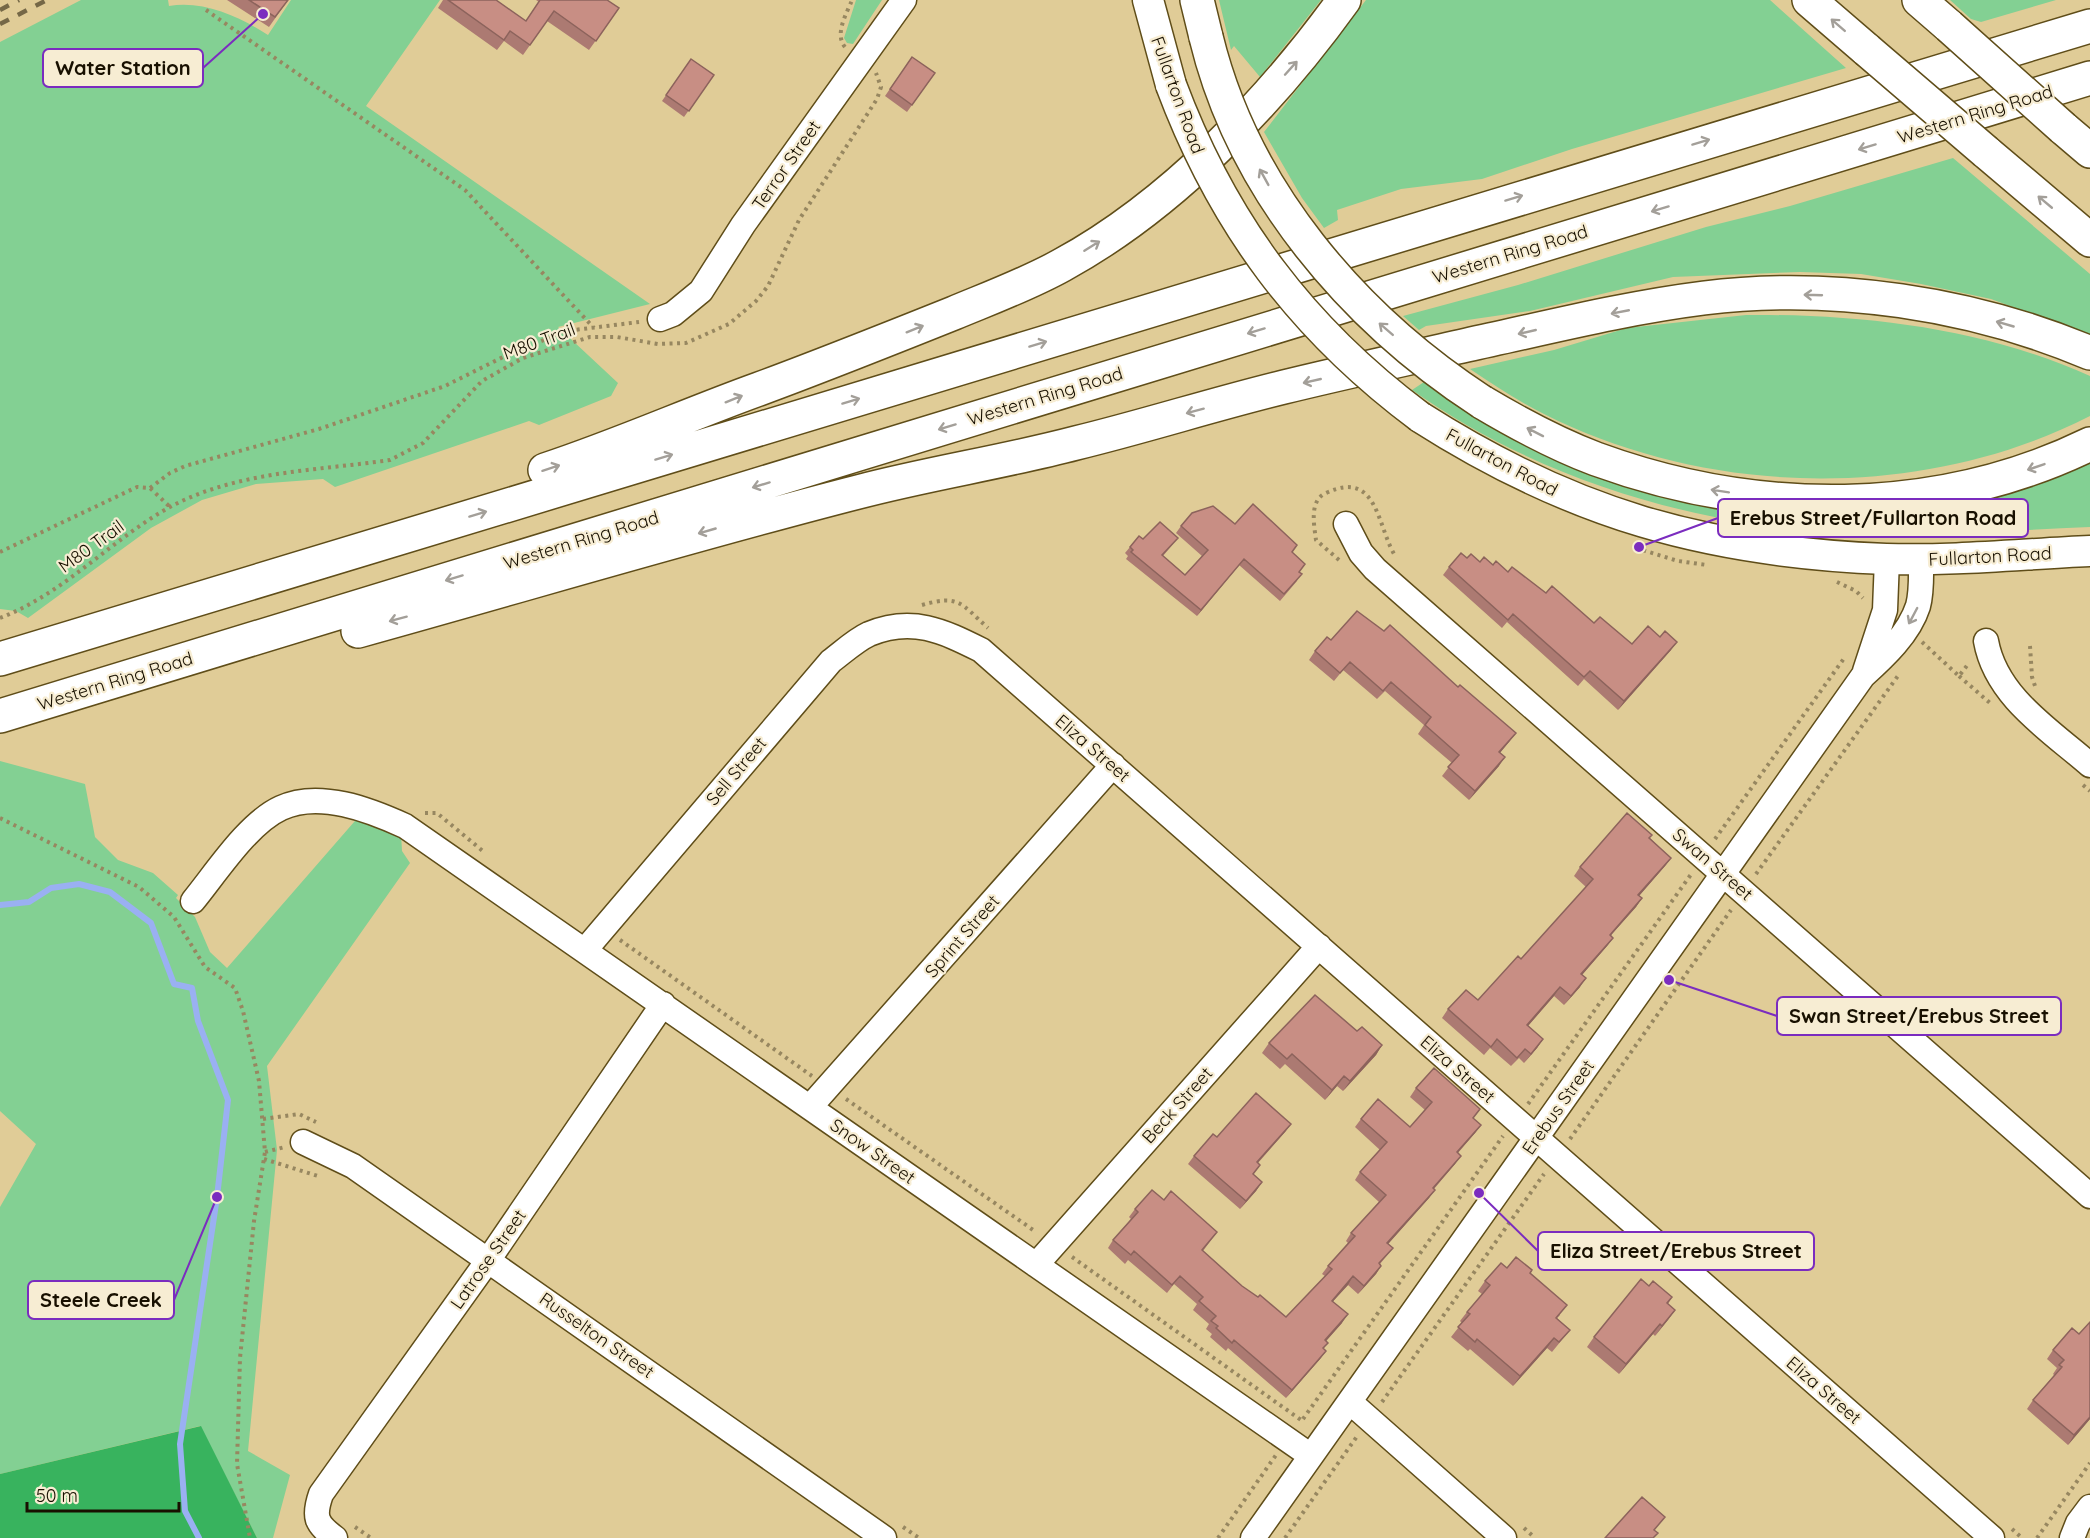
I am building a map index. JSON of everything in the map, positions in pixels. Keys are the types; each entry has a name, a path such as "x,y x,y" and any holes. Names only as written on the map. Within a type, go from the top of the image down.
{"highway":[{"path":"1197,0 1206,37 1238,128 1266,181 1305,240 1378,323 1435,370 1482,402 1567,447 1618,466 1697,487 1772,499 1864,501 1948,491 2060,459 2090,444"},
{"path":"0,659 414,512 608,450 912,330 1020,286 1063,265 1129,223 1172,190 1252,111 1304,52 1344,0"},
{"path":"1809,0 2090,240"},
{"path":"1919,0 2090,152"},
{"path":"0,659 2090,26"},
{"name":"Western Ring Road","path":"0,716 2090,78"},
{"path":"0,716 306,645 716,529 865,490 1074,444 1285,387 1583,319 1670,303 1705,297 1773,294 1883,299 1990,319 2050,337 2090,353"}],"main road":[{"name":"Fullarton Road","path":"1148,0 1171,85 1213,183 1270,271 1316,327 1351,362 1420,417 1483,456 1585,503 1659,528 1737,545 1887,559 2090,551"}],"street":[{"name":"Terror Street","path":"660,319 673,314 701,291 789,160 862,62 904,0"},
{"name":"Swan Street","path":"1346,524 1361,553 1375,569 2090,1196"},
{"name":"Erebus Street","path":"1863,676 1886,610 1887,559"},
{"name":"Erebus Street","path":"1253,1538 1863,676 1887,654 1915,613 1920,590 1921,559"},
{"name":"Eliza Street","path":"916,615 981,650 1319,946 1518,1108 1536,1137 1568,1148 1998,1530"},
{"name":"Sell Street","path":"585,950 831,661 870,634 916,615"},
{"path":"1986,641 1990,659 2007,689 2090,765"},
{"name":"Sprint Street","path":"810,1107 821,1077 1113,765"},
{"name":"Snow Street","path":"193,901 241,843 268,816 282,807 319,802 346,805 384,816 434,845 1311,1456"},
{"name":"Beck Street","path":"1036,1264 1319,946"},
{"name":"Latrose Street","path":"344,1532 320,1527 315,1514 321,1494 489,1259 663,1004"},
{"name":"Russelton Street","path":"303,1142 353,1166 892,1531"},
{"path":"1350,1402 1380,1411 1511,1530"}],"path":[{"name":"M80 Trail","path":"0,618 85,568 170,507 212,489 240,480 382,461 402,455 432,435 482,381 523,357 590,337 617,337 658,344 686,343 729,324 756,301 768,286 799,220 877,99 881,87 879,77 842,43 840,36 852,0"},
{"path":"206,10 465,190 594,328"},
{"path":"150,488 184,466 319,429 445,386 537,342 566,331 660,319"},
{"path":"0,552 130,489 143,486 150,488 170,507"},
{"path":"916,615 951,599 958,602 994,633"},
{"path":"2030,646 2032,677 2037,692"},
{"path":"1285,1538 1380,1411 1568,1148 1744,892 1901,672"},
{"path":"408,828 415,818 428,812 437,813 492,859"},
{"path":"0,818 140,887 174,917 205,967 235,988 254,1059 262,1119 264,1159 254,1221 240,1358 237,1464 250,1538"},
{"path":"603,928 821,1077 1303,1419"},
{"path":"1218,1538 1518,1108"},
{"path":"262,1119 299,1114 317,1123"},
{"path":"264,1159 324,1178"},
{"path":"2037,1538 2090,1463"},
{"path":"1511,1530 1535,1538"},
{"path":"1998,1530 2022,1538"},
{"path":"892,1531 919,1538"},
{"path":"344,1532 371,1538"}],"green space":[{"path":"81,0 168,0 169,6 195,5 234,16 268,35 291,0 440,0 366,106 650,304 558,327 618,383 611,396 539,425 529,421 335,487 323,479 256,484 202,500 151,528 28,618 16,611 0,609 0,42"},
{"path":"856,0 882,0 853,44 847,43 844,38"},
{"path":"1219,0 1321,0 1260,77 1234,46 1231,50"},
{"path":"1366,0 1770,0 1846,68 1572,149 1482,179 1401,189 1337,210 1338,220 1324,228 1302,198 1264,132"},
{"path":"1950,0 2056,0 1981,22 1971,19"},
{"path":"1953,158 2090,274 2090,335 1991,299 1861,274 1800,272 1673,277 1530,311 1426,326 1419,330 1403,316 1518,285 1706,227 1790,206"},
{"path":"1746,315 1834,317 1878,321 1965,335 2007,346 2090,376 2090,416 2025,444 1958,463 1888,475 1817,478 1746,474 1676,462 1609,442 1534,409 1470,369 1554,350 1627,328"},
{"path":"1424,382 1435,391 1544,453 1737,508 2090,455 2090,527 1922,533 1838,532 1755,524 1710,516 1620,492 1533,459 1450,415 1412,390"},
{"path":"0,761 85,784 95,837 118,860 153,873 178,895 176,898 195,917 210,952 227,968 361,814 401,833 402,851 410,863 267,1066 277,1150 248,1451 290,1475 273,1538 257,1538 200,1426 0,1474 0,1207 36,1144 0,1111"},
{"path":"201,1426 257,1538 0,1538 0,1474"}],"building":[{"path":"249,0 288,0 275,17"},
{"path":"448,0 496,0 526,21 540,0 607,0 619,8 596,41 554,11 530,45 510,31 504,40"},
{"path":"912,57 935,73 912,105 890,89"},
{"path":"691,59 714,75 689,111 666,95"},
{"path":"1253,504 1297,545 1292,552 1305,564 1299,572 1302,574 1284,594 1244,559 1201,610 1131,552 1133,550 1130,547 1139,536 1143,539 1160,522 1178,538 1162,555 1185,575 1208,550 1181,526 1192,513 1213,506 1235,524"},
{"path":"1461,553 1467,558 1471,554 1480,562 1484,557 1493,565 1496,561 1508,572 1512,567 1546,593 1552,586 1594,623 1600,617 1632,644 1648,626 1660,637 1665,631 1677,642 1624,701 1590,671 1584,677 1513,614 1508,620 1449,567"},
{"path":"1357,611 1384,631 1390,625 1458,687 1460,685 1516,733 1499,752 1505,757 1475,791 1448,767 1459,755 1425,725 1431,717 1391,682 1383,691 1350,662 1340,673 1315,651 1327,637 1331,640"},
{"path":"1627,813 1652,835 1649,838 1671,858 1638,895 1642,898 1610,935 1613,938 1581,974 1586,978 1571,996 1560,987 1527,1025 1543,1039 1531,1054 1525,1049 1517,1058 1497,1039 1491,1047 1448,1009 1466,990 1478,1000 1518,956 1521,959 1593,879 1580,867"},
{"path":"1315,995 1357,1031 1362,1027 1382,1045 1350,1081 1344,1076 1332,1090 1292,1054 1287,1059 1269,1043"},
{"path":"1434,1068 1480,1109 1473,1118 1481,1125 1457,1152 1461,1156 1433,1188 1435,1190 1387,1243 1393,1248 1379,1263 1381,1266 1364,1286 1353,1276 1332,1301 1348,1314 1325,1340 1328,1343 1323,1348 1326,1351 1292,1390 1234,1340 1232,1343 1216,1328 1218,1326 1211,1321 1216,1316 1199,1301 1203,1297 1180,1276 1172,1285 1134,1251 1131,1255 1113,1240 1138,1212 1135,1209 1152,1190 1164,1200 1171,1191 1217,1232 1202,1250 1242,1286 1258,1297 1260,1295 1286,1317 1332,1269 1328,1266 1355,1236 1351,1233 1386,1195 1360,1172 1387,1142 1361,1119 1378,1099 1410,1127 1432,1102 1416,1088"},
{"path":"1256,1093 1291,1124 1257,1162 1260,1165 1253,1174 1262,1182 1246,1201 1194,1156 1213,1134 1217,1137"},
{"path":"1516,1257 1532,1270 1530,1273 1567,1305 1556,1318 1570,1330 1559,1342 1554,1338 1520,1376 1477,1339 1475,1342 1458,1327 1470,1314 1467,1312 1490,1285 1485,1281 1501,1263 1507,1268"},
{"path":"1641,1279 1649,1286 1653,1281 1672,1297 1667,1303 1675,1310 1626,1364 1594,1337"},
{"path":"2090,1322 2090,1417 2074,1435 2033,1400 2062,1367 2059,1365 2064,1360 2053,1350 2072,1328 2079,1334"},
{"path":"1642,1497 1665,1517 1654,1530 1658,1533 1653,1538 1605,1538"}],"waterway":[{"path":"0,905 29,902 51,888 79,884 110,892 151,923 174,984 192,988 198,1021 228,1100 217,1197 180,1444 185,1511 199,1538"}],"railway":[{"path":"0,10 19,0"},
{"path":"0,24 47,0"}],"place":[{"name":"Water Station","path":"263,14"},
{"name":"Erebus Street/Fullarton Road","path":"1639,547"},
{"name":"Swan Street/Erebus Street","path":"1669,980"},
{"name":"Eliza Street/Erebus Street","path":"1479,1193"},
{"name":"Steele Creek","path":"217,1197"}]}
